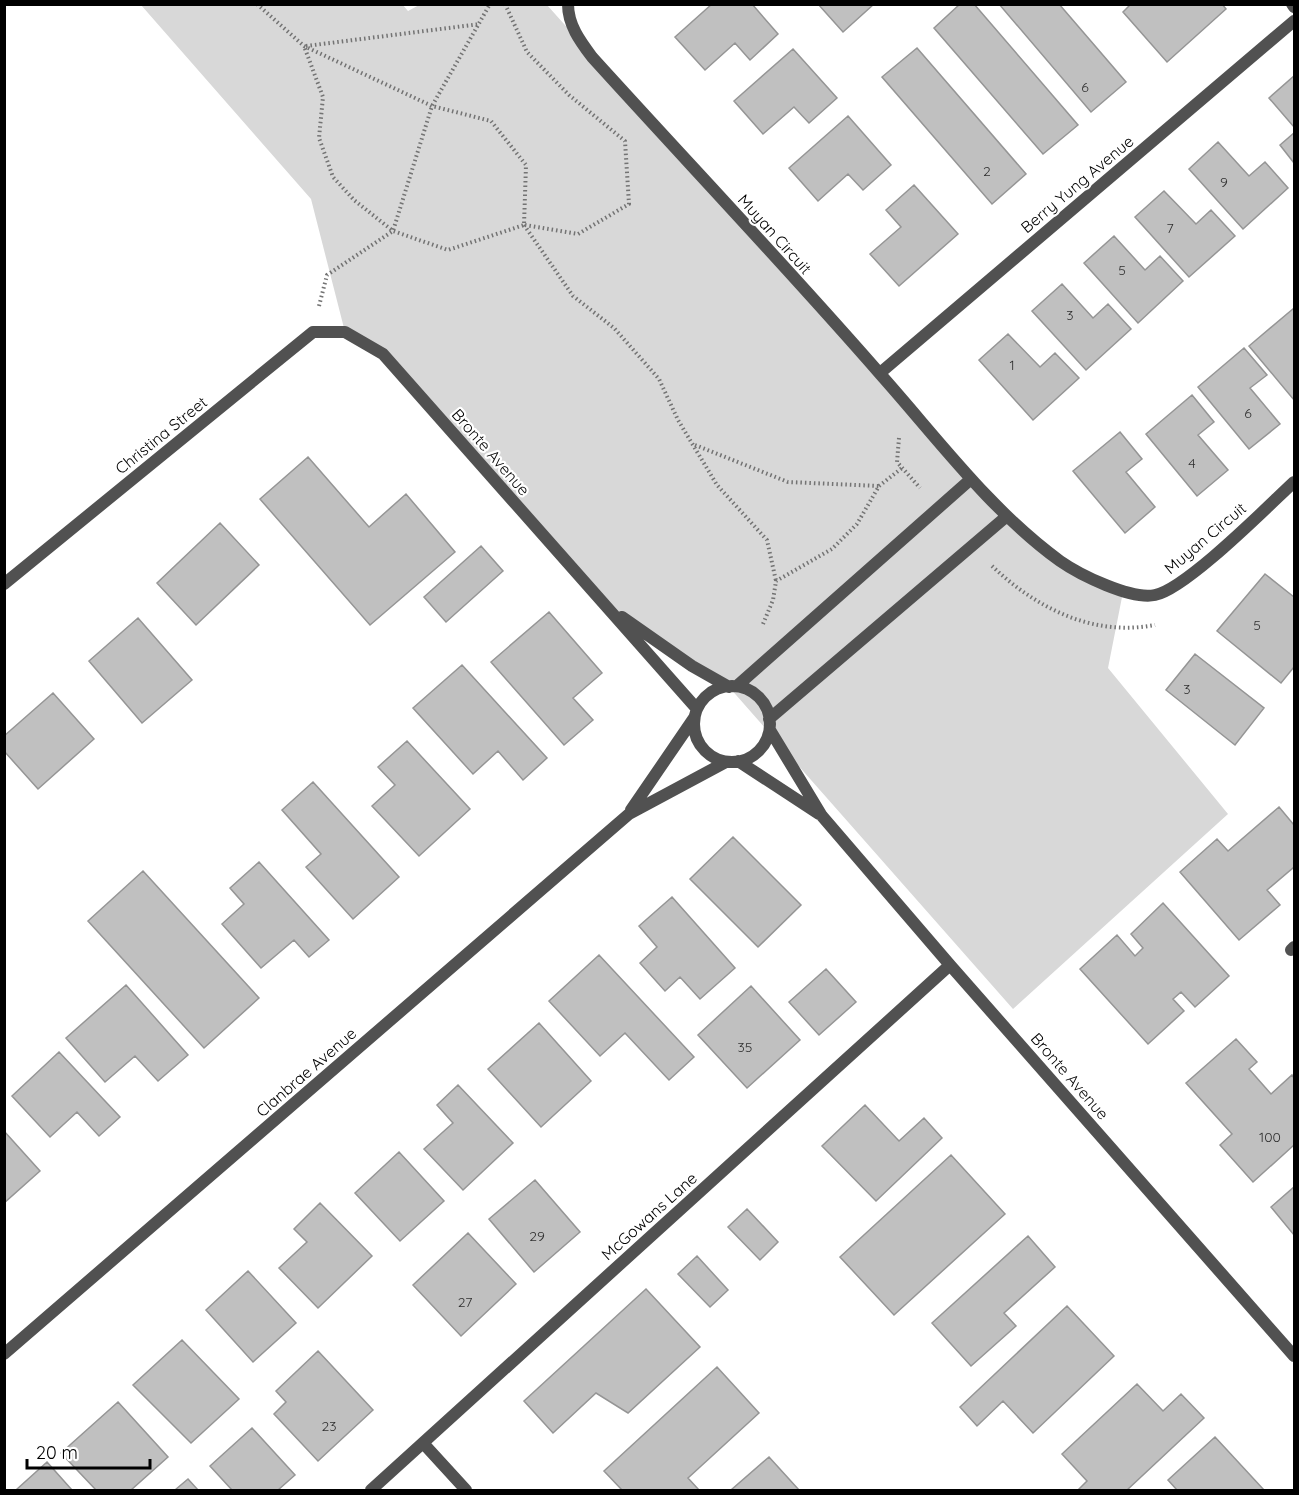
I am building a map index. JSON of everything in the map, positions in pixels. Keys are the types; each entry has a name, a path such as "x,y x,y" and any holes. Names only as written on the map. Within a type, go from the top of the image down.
{"street":[{"name":"Muyan Circuit","path":"568,4 568,15 577,36 592,57 880,373 971,479 1007,516 1062,562 1123,592 1155,596 1182,583 1294,482"},
{"name":"Berry Yung Avenue","path":"880,373 1294,21"},
{"name":"Bronte Avenue","path":"313,332 345,332 383,354 696,713"},
{"name":"Christina Street","path":"4,584 313,332"},
{"path":"971,479 733,686 711,693 696,713 694,729 705,751 715,758 732,761 759,750 770,724 1007,516"},
{"name":"Bronte Avenue","path":"603,605 692,666 733,686"},
{"path":"733,686 758,696 766,707 770,724"},
{"name":"Clanbrae Avenue","path":"629,814 696,713"},
{"name":"Bronte Avenue","path":"770,724 822,816 1294,1356"},
{"name":"Bronte Avenue","path":"732,761 822,816"},
{"name":"Clanbrae Avenue","path":"4,1354 629,814 732,761"},
{"name":"McGowans Lane","path":"370,1491 950,965"},
{"path":"423,1443 466,1491"}],"path":[{"path":"257,4 304,46 432,106 492,121 526,165 524,225 573,296 614,328 659,379 678,420 717,485 767,540 776,581 773,600 762,626"},
{"path":"313,332 327,275 393,231 432,106 481,24 490,4"},
{"path":"304,46 323,97 319,138 333,177 354,200 393,231 448,250 524,225 578,234 629,204 625,141 569,95 527,52 505,4"},
{"path":"304,46 481,24"},
{"path":"695,445 788,482 879,486"},
{"path":"776,581 832,549 857,524 879,486 902,468"}],"shaded area":[{"path":"402,4 408,11 421,4 547,5 971,479 1062,562 1123,592 1108,668 1228,814 1013,1009 729,687 603,605 383,354 345,332 311,199 141,5"}],"building":[{"path":"712,4 752,4 778,34 750,60 735,43 705,70 675,37"},
{"path":"818,4 874,4 843,32"},
{"path":"960,4 974,4 1078,125 1043,154 934,28"},
{"path":"999,4 1059,4 1126,82 1091,112"},
{"path":"1131,4 1222,4 1226,9 1167,62 1123,12"},
{"path":"917,48 1026,174 992,204 882,77"},
{"path":"793,49 837,98 809,123 794,107 763,134 734,101"},
{"path":"1294,76 1294,127 1269,98"},
{"path":"848,116 891,165 863,190 848,174 818,201 789,168"},
{"path":"1294,133 1294,163 1280,145"},
{"path":"1218,142 1249,176 1265,162 1288,188 1243,229 1189,169"},
{"path":"914,185 958,234 899,286 870,254 901,227 886,210"},
{"path":"1164,191 1196,224 1211,210 1235,236 1189,277 1135,217"},
{"path":"1114,236 1145,270 1160,256 1183,281 1138,323 1084,263"},
{"path":"1062,284 1093,318 1108,304 1131,329 1086,370 1032,311"},
{"path":"1294,308 1294,400 1249,346"},
{"path":"1008,334 1040,367 1055,353 1079,378 1033,420 979,360"},
{"path":"1244,348 1267,375 1250,388 1280,424 1249,449 1198,387"},
{"path":"1192,395 1214,422 1198,435 1228,470 1197,496 1146,434"},
{"path":"1120,432 1142,459 1126,472 1155,507 1125,533 1073,471"},
{"path":"308,457 369,527 406,494 455,552 370,625 260,499"},
{"path":"220,523 259,565 196,625 157,583"},
{"path":"481,546 503,571 446,622 424,597"},
{"path":"1265,574 1294,597 1294,667 1281,683 1217,631"},
{"path":"549,612 602,673 573,698 593,720 564,745 491,662"},
{"path":"138,618 192,680 142,723 89,661"},
{"path":"1195,654 1264,708 1235,745 1166,690"},
{"path":"462,665 547,758 523,780 498,751 473,774 413,708"},
{"path":"53,693 94,739 38,789 4,751 4,736"},
{"path":"407,741 470,809 419,856 372,806 395,785 378,767"},
{"path":"313,782 399,877 353,919 306,867 321,854 282,810"},
{"path":"1279,807 1294,825 1294,870 1293,868 1267,890 1280,905 1239,940 1180,872 1217,839 1228,851"},
{"path":"733,837 801,905 758,947 690,879"},
{"path":"259,862 329,940 309,957 294,940 261,968 222,924 244,904 230,888"},
{"path":"143,871 259,998 204,1048 88,921"},
{"path":"672,897 735,968 700,999 680,977 665,991 640,963 657,947 639,926"},
{"path":"1163,903 1229,976 1195,1007 1181,992 1173,999 1184,1011 1148,1044 1080,969 1117,935 1135,956 1143,948 1131,934"},
{"path":"599,955 694,1057 669,1080 625,1033 600,1056 549,1001"},
{"path":"826,969 856,1002 819,1035 789,1002"},
{"path":"126,985 188,1055 158,1081 135,1056 105,1082 66,1038"},
{"path":"751,986 800,1040 747,1088 698,1035"},
{"path":"539,1023 591,1081 541,1127 488,1069"},
{"path":"1236,1039 1257,1062 1249,1069 1271,1094 1292,1075 1294,1078 1294,1145 1253,1182 1220,1145 1232,1134 1186,1083"},
{"path":"59,1052 120,1117 99,1136 77,1112 50,1137 12,1096"},
{"path":"458,1085 513,1143 463,1190 424,1149 453,1123 437,1105"},
{"path":"865,1105 899,1141 924,1118 942,1138 876,1201 822,1146"},
{"path":"4,1131 40,1171 4,1203"},
{"path":"399,1152 444,1201 400,1241 355,1193"},
{"path":"951,1155 1005,1214 894,1315 840,1257"},
{"path":"535,1180 580,1232 534,1272 489,1219"},
{"path":"1294,1187 1294,1235 1271,1207"},
{"path":"320,1203 372,1256 318,1308 279,1268 307,1242 294,1229"},
{"path":"747,1209 778,1242 760,1260 728,1227"},
{"path":"468,1233 516,1284 461,1336 413,1285"},
{"path":"1028,1236 1055,1267 1004,1313 1016,1326 971,1366 932,1323"},
{"path":"697,1256 728,1290 710,1307 678,1274"},
{"path":"248,1271 296,1323 253,1362 206,1310"},
{"path":"646,1289 700,1347 628,1413 596,1393 553,1433 524,1401"},
{"path":"1067,1306 1114,1356 1033,1433 1003,1401 977,1426 960,1407"},
{"path":"182,1340 239,1399 191,1443 133,1385"},
{"path":"318,1351 373,1410 318,1461 274,1414 286,1402 276,1391"},
{"path":"717,1367 759,1413 688,1478 699,1490 622,1490 604,1471"},
{"path":"1137,1384 1163,1411 1181,1394 1204,1418 1127,1490 1078,1490 1087,1481 1062,1454"},
{"path":"118,1402 168,1457 131,1490 96,1490 61,1453"},
{"path":"252,1428 295,1475 278,1490 232,1490 210,1466"},
{"path":"1215,1437 1264,1490 1177,1490 1168,1480"},
{"path":"769,1457 799,1490 731,1490"},
{"path":"47,1462 72,1490 16,1490"},
{"path":"188,1479 198,1490 175,1490"}]}
